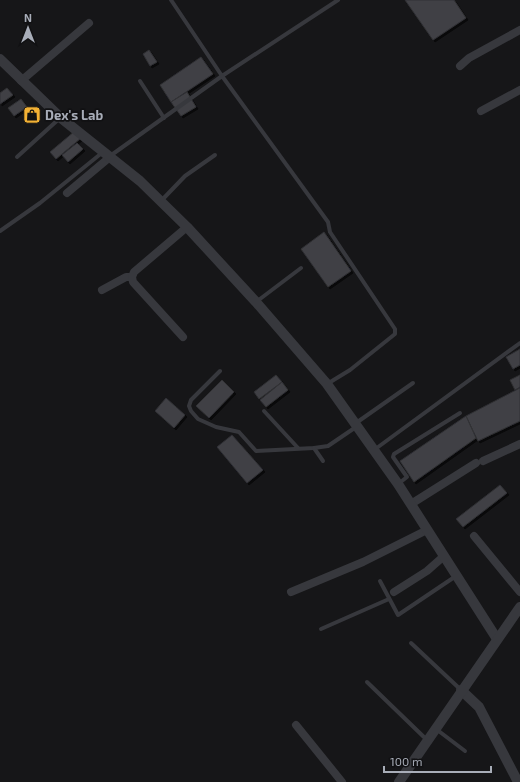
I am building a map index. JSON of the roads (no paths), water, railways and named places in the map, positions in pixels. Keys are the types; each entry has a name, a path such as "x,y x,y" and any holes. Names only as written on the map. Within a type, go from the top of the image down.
{"street":[{"path":"21,81 89,23"},
{"path":"460,66 469,58 520,30"},
{"path":"0,60 61,118 140,181 187,227 256,302 326,384 398,484 497,639"},
{"path":"480,111 520,90"},
{"path":"67,193 107,154"},
{"path":"183,337 133,282 132,277 134,272 187,227"},
{"path":"102,290 126,277 132,277"},
{"path":"411,504 480,462 520,444"},
{"path":"291,592 388,551 427,530"},
{"path":"474,536 520,592"},
{"path":"392,595 427,571 444,556"},
{"path":"399,782 520,607"},
{"path":"462,690 479,707 518,782"},
{"path":"296,725 342,782"}],"lane":[{"path":"171,0 222,76 328,222 330,232 395,329 395,334 350,370 326,384"},
{"path":"0,231 107,154 164,118 222,76 338,0"},
{"path":"140,80 164,118"},
{"path":"17,157 61,118"},
{"path":"161,201 185,176 215,155"},
{"path":"256,302 301,268"},
{"path":"373,450 520,342"},
{"path":"220,371 191,400 189,406 191,411 198,420 216,427 239,432 256,451 328,446 413,383"},
{"path":"264,411 298,448"},
{"path":"398,484 406,477 393,457 394,454 460,413"},
{"path":"314,448 323,460"},
{"path":"380,581 392,595 398,615 456,576"},
{"path":"320,630 392,595"},
{"path":"411,643 462,690"},
{"path":"367,682 428,741"},
{"path":"436,728 465,751"}],"place":[{"name":"Dex's Lab","path":"32,115"}]}
